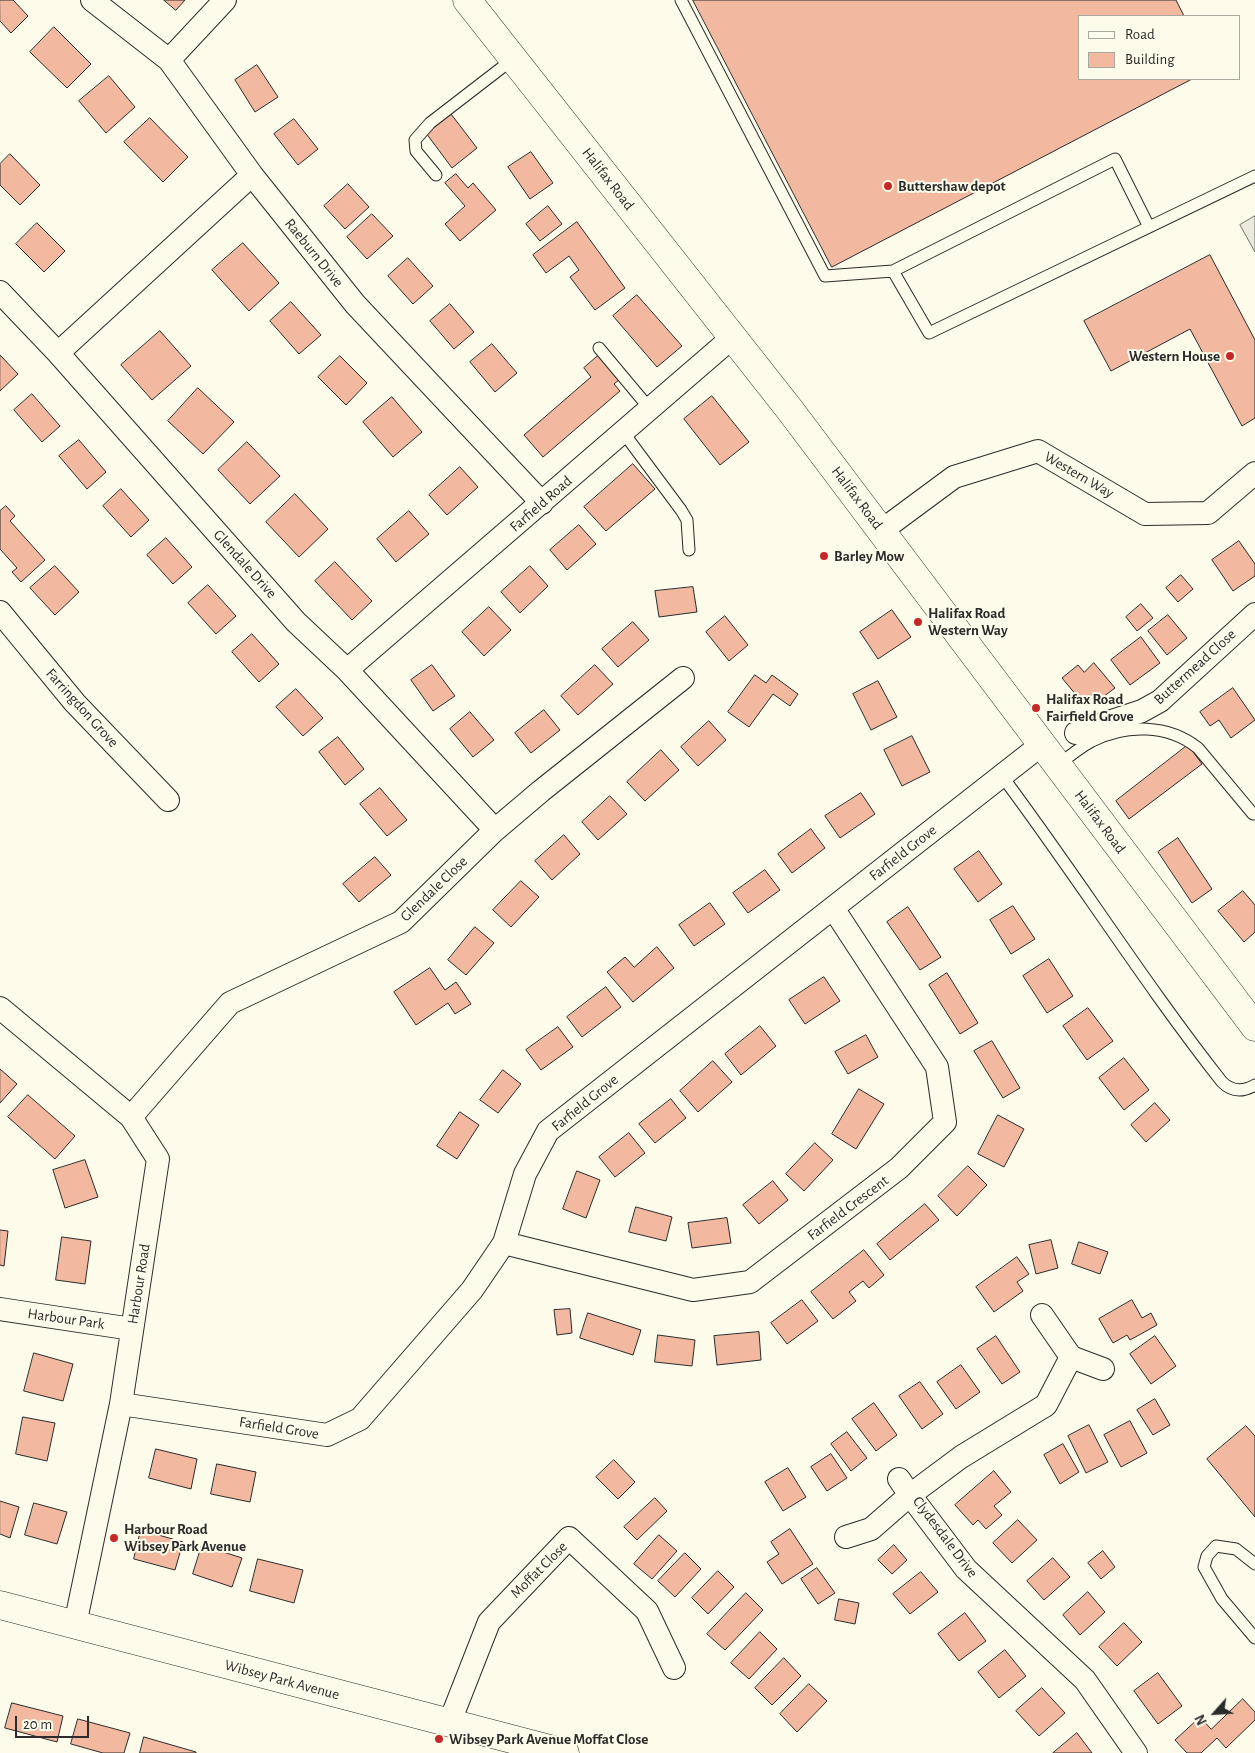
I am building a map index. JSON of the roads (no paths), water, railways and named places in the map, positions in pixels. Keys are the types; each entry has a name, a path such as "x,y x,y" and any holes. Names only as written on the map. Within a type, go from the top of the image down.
{"main road":[{"name":"Halifax Road","path":"467,0 734,336 1255,1027"},
{"name":"Wibsey Park Avenue","path":"0,1605 565,1753"}],"street":[{"name":"Raeburn Drive","path":"92,0 168,60 252,175 355,304 542,503"},
{"path":"168,60 225,0"},
{"path":"58,353 252,175"},
{"name":"Glendale Drive","path":"0,292 58,353 296,622 347,670 495,830"},
{"name":"Farfield Road","path":"347,670 734,336"},
{"name":"Western Way","path":"881,531 954,476 1038,451 1145,514 1208,513 1254,477"},
{"name":"Farringdon Grove","path":"0,612 75,703 168,800"},
{"name":"Buttermead Close","path":"1076,733 1142,711 1160,701 1255,614"},
{"name":"Glendale Close","path":"131,1117 230,1003 401,922 495,830 541,790 683,678"},
{"name":"Farfield Grove","path":"121,1404 327,1435 360,1419 472,1290 504,1243 525,1174 548,1131 1002,776 1049,755"},
{"name":"Farfield Crescent","path":"504,1243 692,1290 750,1282 899,1168 945,1122 937,1067 833,908"},
{"name":"Harbour Road","path":"0,1008 131,1117 158,1159 121,1404 74,1625"},
{"name":"Harbour Park","path":"0,1309 132,1329"},
{"path":"1042,1315 1071,1357 1103,1369"},
{"name":"Clydesdale Drive","path":"1071,1357 1046,1405 961,1456 904,1487 966,1569 1086,1680 1136,1753"},
{"path":"846,1537 870,1529 904,1487"},
{"name":"Moffat Close","path":"449,1724 489,1622 569,1538 647,1611 674,1668"}],"lane":[{"path":"681,0 825,276 893,271 1115,159 1148,227"},
{"path":"436,175 416,150 415,140 430,123 513,59"},
{"path":"893,271 929,333 1255,176"},
{"path":"599,348 650,409"},
{"path":"623,432 687,520 689,550"},
{"path":"1049,755 1112,734 1139,729 1169,732 1189,740 1198,748 1253,814"},
{"path":"1002,776 1056,848 1179,1027 1222,1082 1229,1089 1245,1091 1255,1085"},
{"path":"1255,1564 1236,1549 1216,1546 1207,1556 1204,1567 1218,1593 1255,1638"}],"place":[{"name":"Buttershaw depot","path":"888,186"},
{"name":"Western House","path":"1230,356"},
{"name":"Barley Mow","path":"824,556"},
{"name":"Halifax Road Western Way","path":"918,622"},
{"name":"Halifax Road Fairfield Grove","path":"1036,708"},
{"name":"Harbour Road Wibsey Park Avenue","path":"114,1538"},
{"name":"Wibsey Park Avenue Moffat Close","path":"439,1739"}]}
